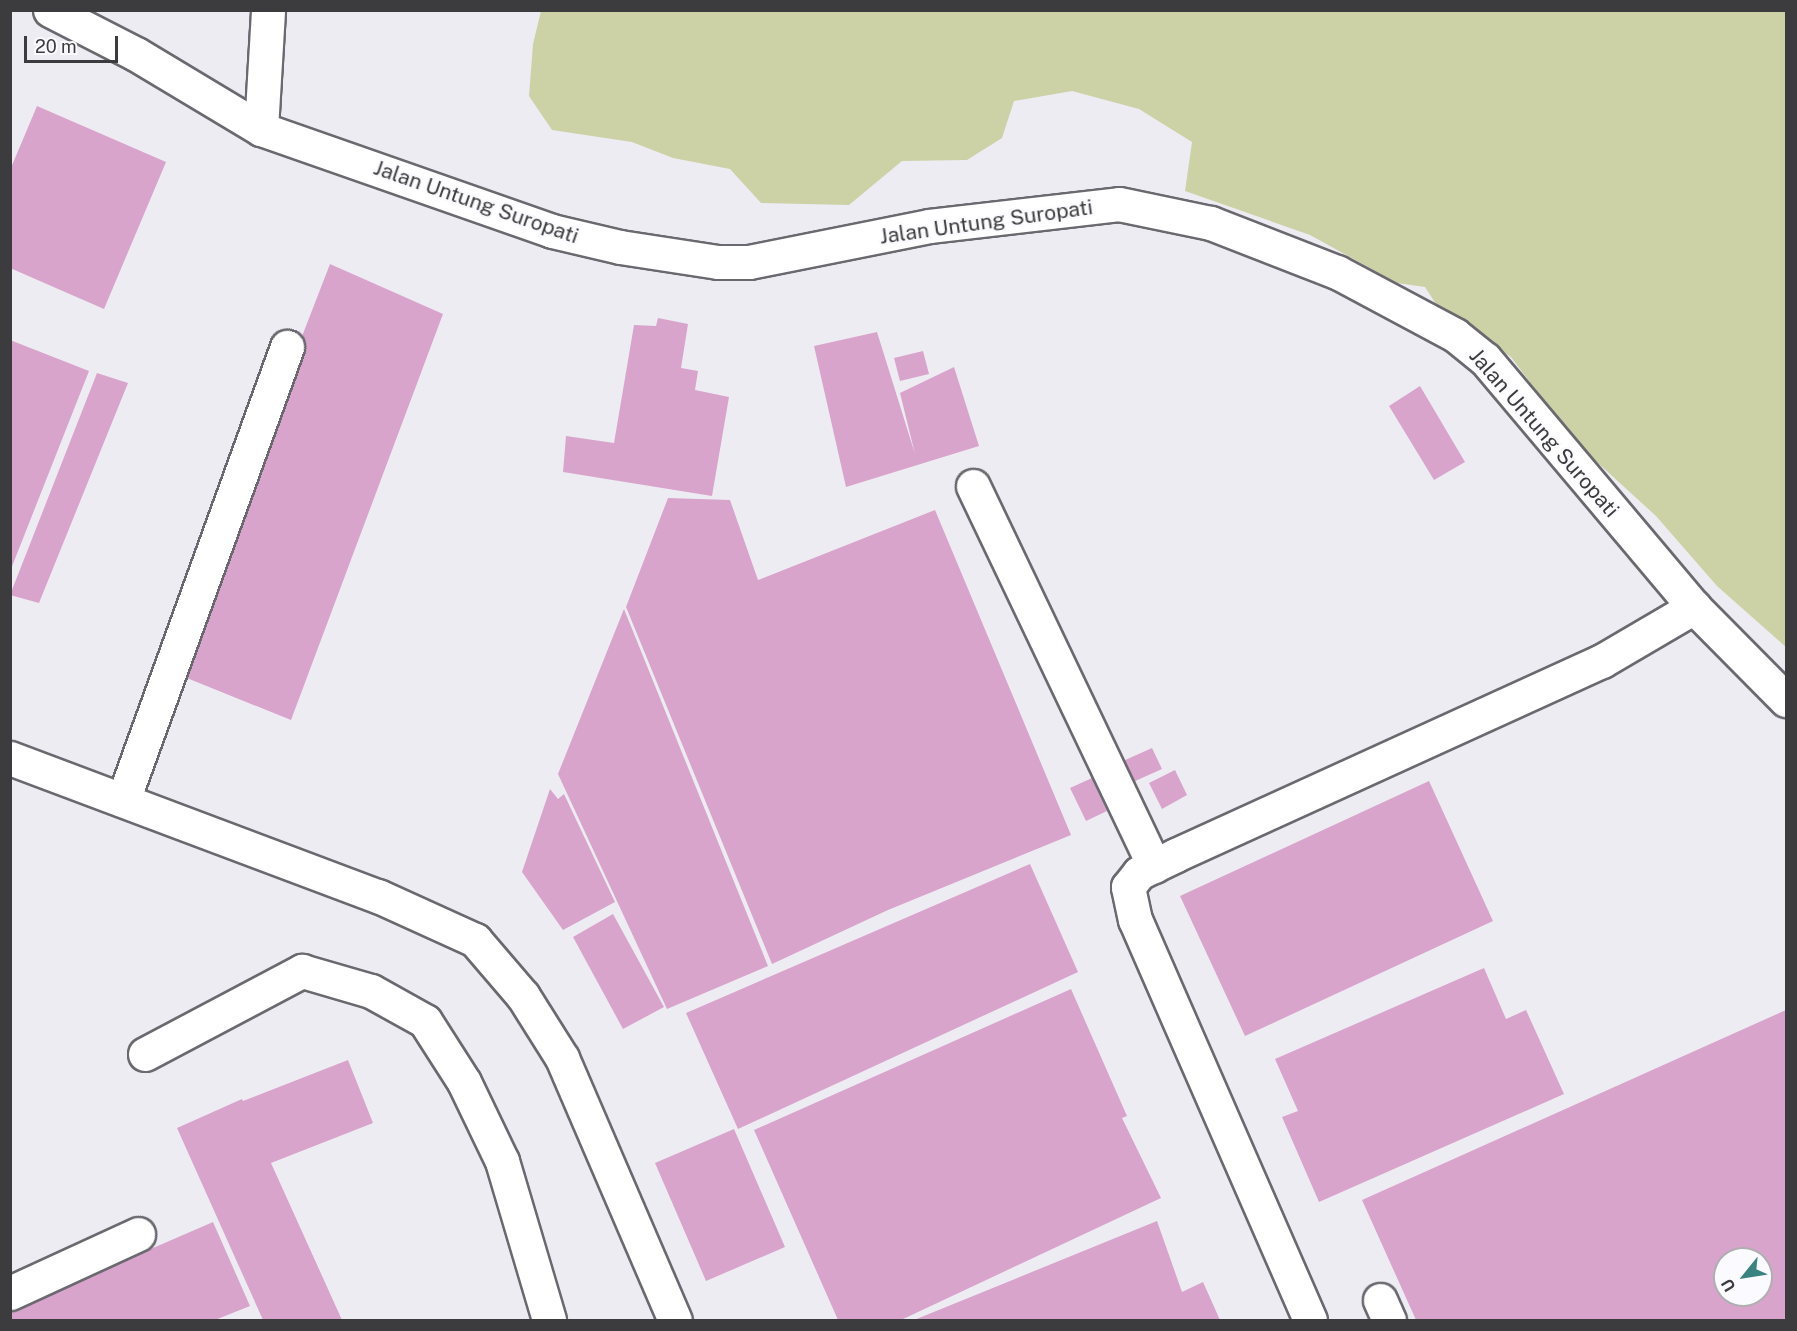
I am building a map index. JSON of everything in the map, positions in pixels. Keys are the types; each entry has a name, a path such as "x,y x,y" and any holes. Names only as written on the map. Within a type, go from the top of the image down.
{"main road":[{"name":"Jalan Untung Suropati","path":"50,10 136,54 261,129 552,231 620,247 718,262 749,262 929,226 1119,204 1211,223 1336,272 1455,334 1485,359 1694,607 1786,700"},
{"path":"261,129 268,10"},
{"path":"123,800 287,347"},
{"path":"973,486 1154,866"},
{"path":"1310,1320 1135,920 1128,887 1139,873 1602,661 1694,607"},
{"path":"10,758 378,896 475,940 523,996 562,1058 675,1320"},
{"path":"145,1054 302,971 371,991 425,1022 465,1082 502,1161 549,1320"},
{"path":"10,1293 138,1234"}],"green space":[{"path":"541,11 1786,11 1786,647 1717,586 1656,516 1575,442 1511,357 1436,304 1425,287 1397,283 1310,235 1185,191 1192,142 1139,109 1072,91 1014,101 1002,138 967,160 902,161 849,205 761,203 730,169 673,158 632,142 552,130 529,96 533,44"}],"building":[{"path":"37,106 166,162 104,309 10,268 10,170"},
{"path":"330,264 443,314 291,720 172,672"},
{"path":"658,318 688,324 681,368 698,371 695,390 729,397 712,496 563,472 566,436 614,443 634,325 656,326"},
{"path":"877,332 915,454 900,393 954,367 979,446 846,487 814,346"},
{"path":"10,340 89,371 11,569 10,569"},
{"path":"923,351 929,374 900,381 894,358"},
{"path":"97,373 128,383 39,603 10,595"},
{"path":"1420,386 1465,462 1434,480 1389,406"},
{"path":"668,498 730,500 758,580 935,510 1071,835 888,910 772,964 626,607"},
{"path":"624,609 768,966 667,1009 558,774"},
{"path":"1152,748 1162,769 1133,782 1123,761"},
{"path":"1175,770 1187,795 1162,809 1149,783"},
{"path":"1092,778 1107,811 1086,821 1070,788"},
{"path":"1429,781 1493,921 1245,1036 1180,896"},
{"path":"550,789 558,799 564,794 615,902 563,930 522,872"},
{"path":"1030,864 1078,972 738,1129 686,1013"},
{"path":"613,914 664,1007 623,1029 573,937"},
{"path":"1484,968 1506,1019 1526,1010 1564,1094 1319,1202 1282,1117 1298,1111 1275,1059"},
{"path":"1071,989 1127,1116 1122,1118 1161,1198 901,1320 838,1320 754,1130"},
{"path":"1786,1010 1786,1320 1416,1320 1362,1200"},
{"path":"348,1060 373,1123 271,1163 342,1320 263,1320 177,1128 242,1099 243,1101"},
{"path":"734,1129 785,1247 706,1281 655,1163"},
{"path":"1157,1221 1182,1292 1203,1282 1220,1320 914,1320"},
{"path":"213,1222 250,1306 215,1320 10,1320 10,1310"}]}
